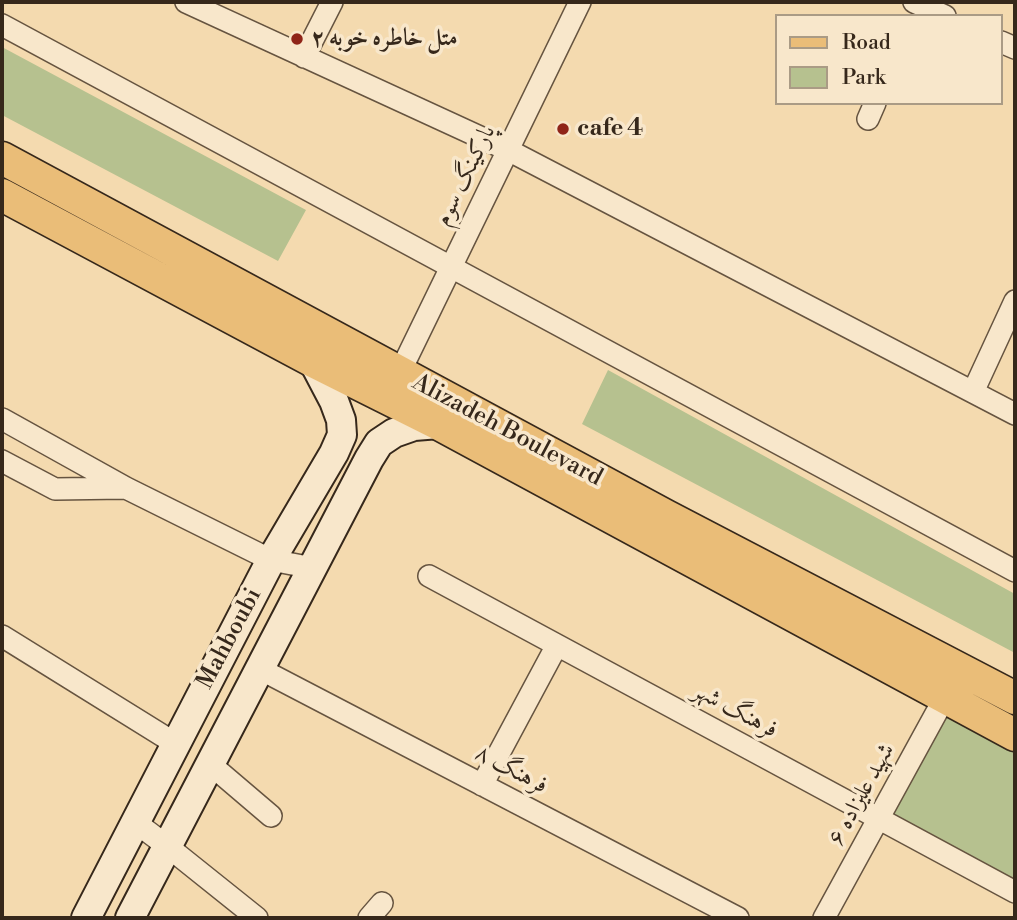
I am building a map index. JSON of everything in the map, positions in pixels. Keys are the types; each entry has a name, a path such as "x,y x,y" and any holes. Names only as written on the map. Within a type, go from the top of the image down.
{"main road":[{"name":"Alizadeh Boulevard","path":"2,158 399,374 1015,698"},
{"name":"Alizadeh Boulevard","path":"2,195 313,361 439,424 1015,735"}],"street":[{"path":"187,2 508,150 1015,414"},
{"path":"304,57 332,2"},
{"name":"پارکینگ سوم","path":"399,374 580,2"},
{"path":"915,7 938,14"},
{"path":"2,25 1015,571"},
{"path":"973,392 1015,301"},
{"name":"Mahboubi","path":"86,918 271,560 342,435 341,421 334,401 313,361"},
{"path":"2,419 126,488 271,560 313,568"},
{"name":"Mahboubi","path":"130,918 379,443 394,433 414,426 439,424"},
{"path":"2,461 55,489 126,488"},
{"name":"فرهنگ شهر","path":"429,576 1015,892"},
{"path":"2,636 176,744"},
{"path":"482,785 557,645"},
{"name":"فرهنگ ۸","path":"260,669 738,918"},
{"name":"شهید علیزاده ۶","path":"824,918 945,697"},
{"path":"210,765 271,816"},
{"path":"135,822 257,918"}],"green space":[{"path":"2,47 306,210 278,261 2,115"},
{"path":"608,370 1015,594 1015,653 582,424"},
{"path":"946,714 1015,751 1015,883 891,818"}],"place":[{"name":"متل خاطره خوبه ۲","path":"297,39"},
{"name":"cafe 4","path":"563,129"}]}
